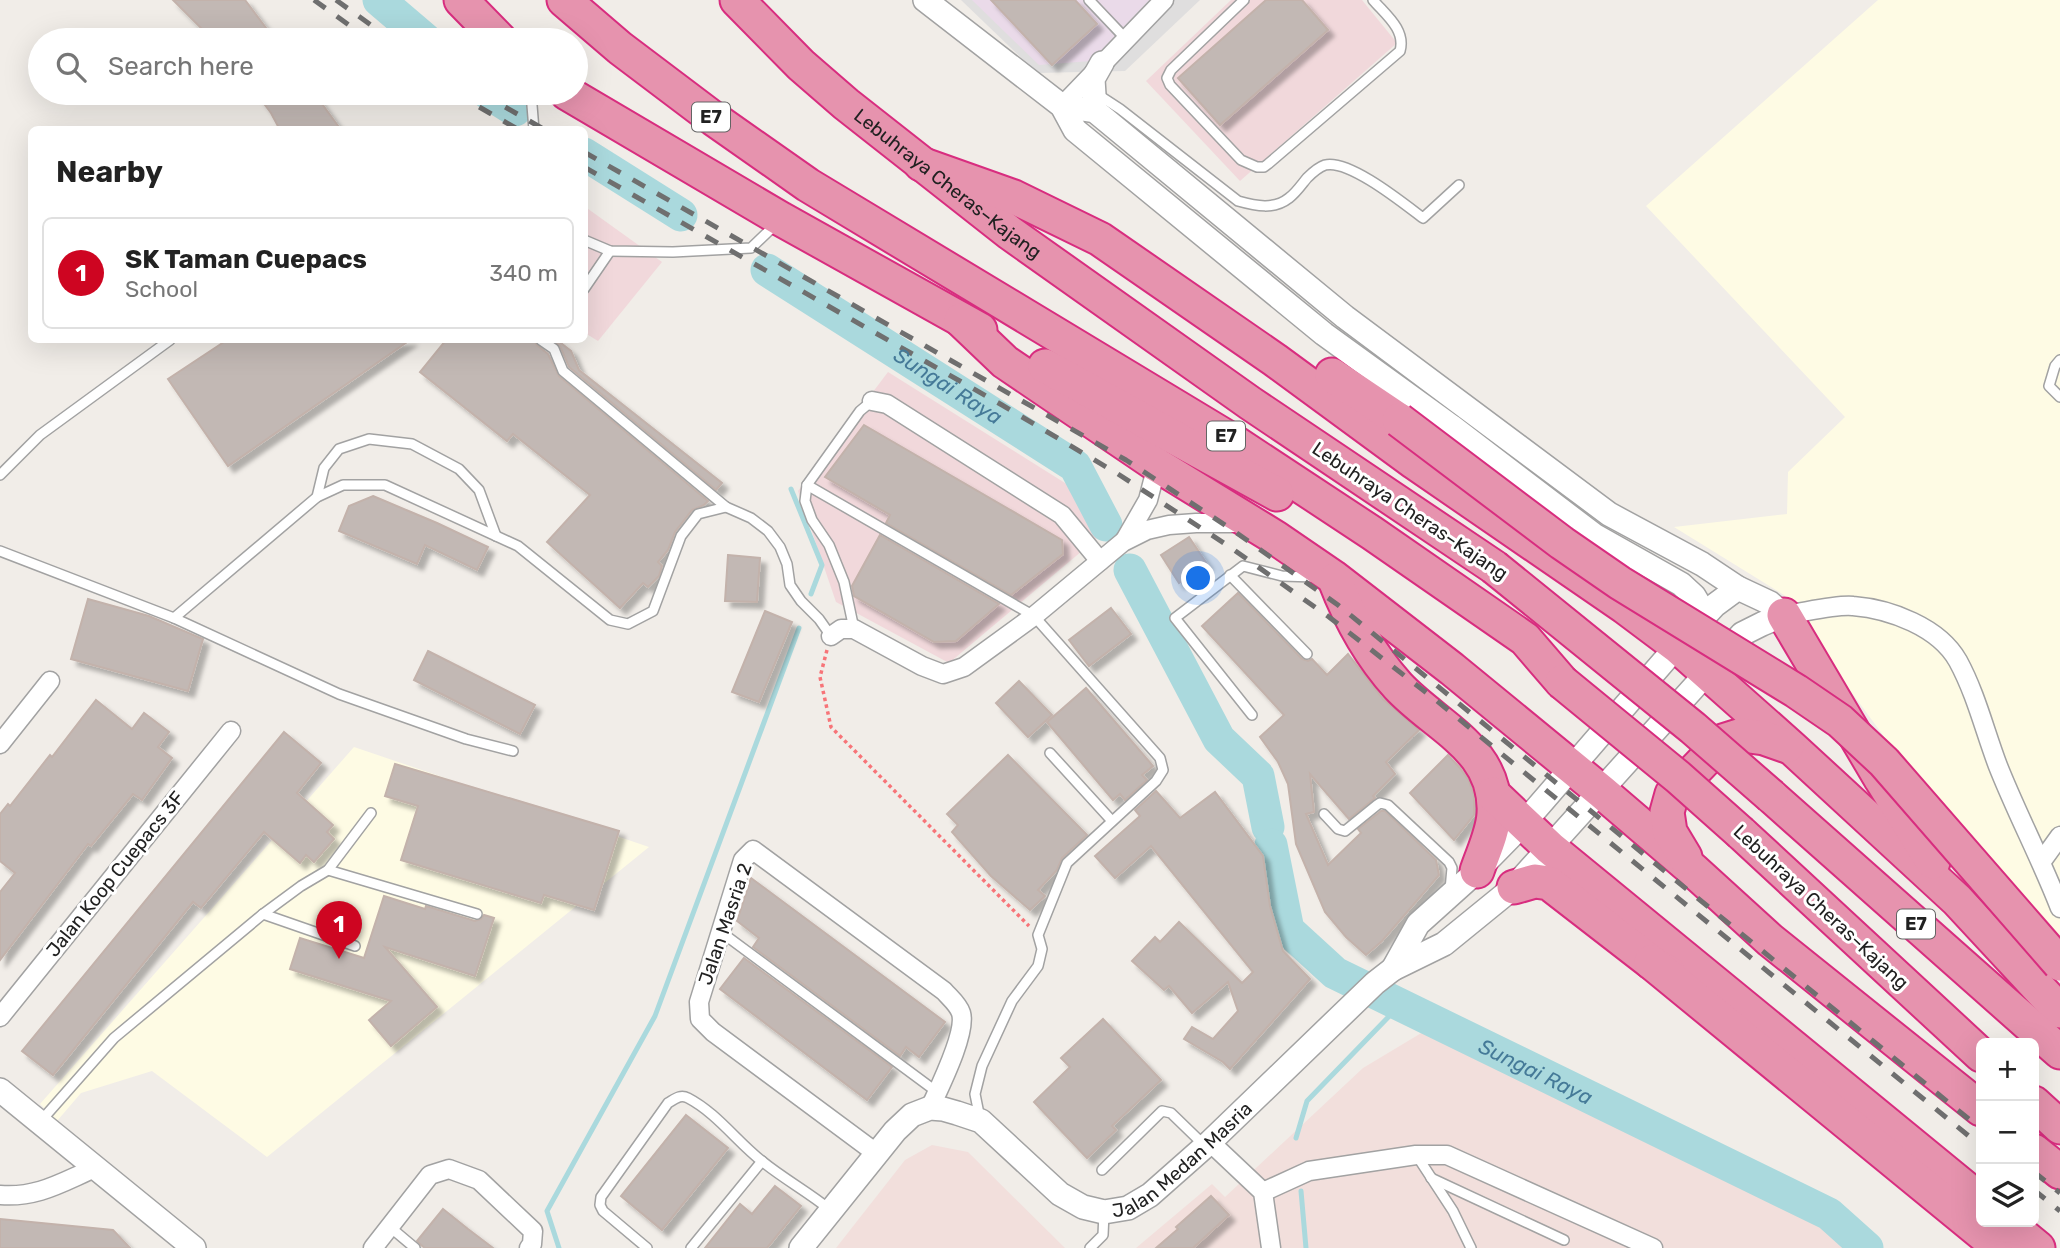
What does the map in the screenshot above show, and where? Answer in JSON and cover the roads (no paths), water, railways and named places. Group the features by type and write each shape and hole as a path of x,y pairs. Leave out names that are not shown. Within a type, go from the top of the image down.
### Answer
{"highway":[{"path":"461,0 488,28"},
{"name":"E7","path":"564,0 620,48 713,119 808,185 1274,468 1525,639 1562,682"},
{"name":"Lebuhraya Cheras–Kajang","path":"737,0 801,65 1010,233 1250,402 1494,567 1693,728 2060,1052"},
{"name":"E7","path":"587,105 781,219 1300,507 1514,656 1562,682"},
{"path":"921,164 1014,197 1100,239 1225,325 1414,462 1625,607 1677,646 1957,900 2060,1011"},
{"path":"961,320 1005,362 1157,465 1253,523 1333,577 1452,669 1602,792 1770,940 1976,1105"},
{"path":"1225,325 1324,370 1399,420 1562,543 1620,583 1840,721 1884,762 2060,964"},
{"path":"1333,577 1349,614 1369,649 1398,686 1471,749 1486,769 1493,794 1494,816 1477,871"},
{"path":"1784,615 1881,779 1957,900"},
{"name":"Lebuhraya Cheras–Kajang","path":"1562,682 1678,777 1741,833 1976,1050"},
{"path":"1692,869 1670,832 1667,812 1672,794 1723,741 1742,735 1764,738 1792,748"},
{"path":"1493,794 1550,848 1976,1198"},
{"path":"1514,887 1535,881 1549,883 1651,962 2000,1248"},
{"path":"1651,962 1776,1035"},
{"path":"2039,1108 2060,1127"},
{"path":"2039,1155 2060,1172"},
{"path":"2012,1227 2038,1248"}],"street":[{"path":"925,0 1062,106 1075,130 1324,334 1594,535 1681,584 1694,596 1700,606 1702,618"},
{"path":"1062,106 1164,0"},
{"path":"1102,63 1093,79 1094,101 1345,317 1609,514 1702,564 1738,588 1770,603 1784,615 1851,606 1881,611 1911,621 1938,638 1957,658 1963,671 2014,806 2042,861 2060,908"},
{"path":"1062,106 1094,101"},
{"path":"872,401 887,404 1062,515 1100,561"},
{"path":"1123,542 1139,520 1148,500 1157,465"},
{"path":"831,636 841,629 854,629 922,666 943,674 964,667 1034,616 1123,542 1147,530 1196,523 1253,523"},
{"name":"Jalan Medan Masria","path":"1384,976 1418,924 1477,871 1523,824 1702,618 1738,588"},
{"name":"Jalan Medan Masria","path":"933,1100 943,1109 981,1121 1060,1194 1083,1207 1104,1212 1128,1208 1150,1195 1208,1144 1384,976 1444,944 1514,887 1742,634 1784,615"},
{"path":"0,744 50,681"},
{"name":"Jalan Koop Cuepacs 3F","path":"0,1017 231,731"},
{"path":"2042,861 2060,836"},
{"name":"Jalan Masria 2","path":"876,1153 699,1019 699,1002 743,860 753,850 944,991 958,1006 962,1017 962,1032 933,1100"},
{"path":"0,1090 194,1248"},
{"path":"801,1248 876,1153 912,1115 933,1100"},
{"path":"1208,1144 1263,1192 1270,1248"},
{"path":"1263,1192 1310,1171 1416,1155 1447,1155 1653,1248"},
{"path":"0,1195 35,1194 95,1168"},
{"path":"373,1248 430,1175 449,1169 479,1180 533,1231 532,1244 528,1248"}],"lane":[{"path":"1089,0 1126,39"},
{"path":"1244,0 1171,70 1167,78 1170,86 1241,160 1264,167 1400,51 1403,41 1401,33 1373,0"},
{"path":"1094,101 1120,109 1238,201 1255,206 1273,206 1290,198 1310,175 1325,165 1344,167 1369,180 1423,218 1459,185"},
{"path":"532,105 534,126"},
{"path":"588,242 610,251 673,252 751,248 781,219"},
{"path":"588,283 610,251"},
{"path":"0,475 40,435 166,343"},
{"path":"545,343 554,349 563,371 726,507 751,518 768,531 780,547 787,564 790,585 831,636"},
{"path":"2060,360 2055,366 2049,386 2060,397"},
{"path":"854,629 844,582 829,545 812,520 805,500 807,485 860,411 872,401"},
{"path":"317,497 324,468 339,449 369,439 412,444 459,469 479,490 496,536"},
{"path":"174,618 317,497 343,485 385,485 518,546 610,620 628,624 653,611 681,536 698,514 726,507"},
{"path":"807,485 1034,616 1160,758 1163,770 1156,781 1067,863 1038,935 1042,949 1038,966 1012,1001 982,1066 975,1094 981,1121"},
{"path":"0,551 174,618 339,694 466,739 513,751"},
{"path":"1252,715 1175,618 1243,566 1282,576 1333,577"},
{"path":"1230,575 1307,654"},
{"path":"1050,753 1112,821"},
{"path":"1324,814 1338,829 1345,831 1377,805 1388,805 1449,862 1450,896"},
{"path":"40,1122 114,1038 263,914 328,870 370,813"},
{"path":"328,870 477,914"},
{"path":"263,914 355,946"},
{"path":"721,932 933,1100"},
{"path":"647,1248 603,1211 600,1205 601,1197 668,1103 677,1097 686,1097 725,1126 762,1161 831,1211"},
{"path":"1102,1171 1162,1111 1171,1113 1208,1144"},
{"path":"1416,1155 1453,1211 1471,1248"},
{"path":"691,1248 762,1161"},
{"path":"1431,1178 1564,1240"},
{"path":"1090,1248 1102,1235 1104,1212"},
{"path":"390,1227 415,1248"}],"waterway":[{"name":"Sungai Raya","path":"379,0 412,28"},
{"name":"Sungai Raya","path":"507,105 515,110"},
{"name":"Sungai Raya","path":"588,157 681,215"},
{"name":"Sungai Raya","path":"767,270 1075,466 1106,525"},
{"path":"791,489 822,565 811,594"},
{"name":"Sungai Raya","path":"1130,570 1219,739 1258,776 1268,827"},
{"path":"559,1248 547,1211 655,1016 799,628"},
{"name":"Sungai Raya","path":"1271,845 1288,930 1335,973 1829,1214 1867,1248"},
{"path":"1296,1138 1307,1101 1400,1005"},
{"path":"1301,1191 1306,1248"}],"railway":[{"path":"314,0 353,28"},
{"path":"336,0 375,28"},
{"path":"476,105 512,126"},
{"path":"502,105 538,126"},
{"path":"588,154 1126,460 1234,531 1338,605 1976,1125"},
{"path":"588,169 1002,405 1118,474 1227,545 1329,617 1437,701 1976,1142"},
{"path":"2039,1176 2060,1193"},
{"path":"2039,1194 2060,1211"}],"place":[{"name":"SK Taman Cuepacs","path":"339,959"}]}
